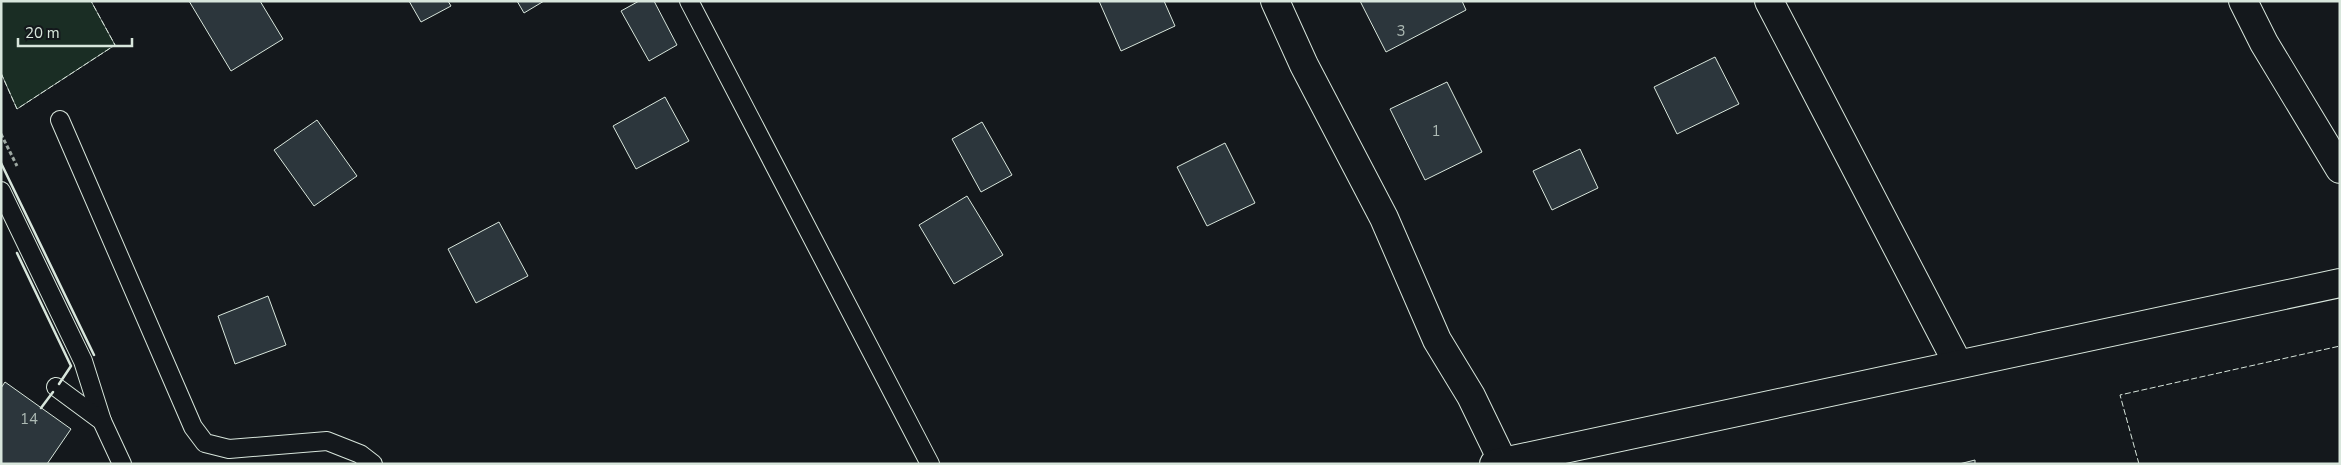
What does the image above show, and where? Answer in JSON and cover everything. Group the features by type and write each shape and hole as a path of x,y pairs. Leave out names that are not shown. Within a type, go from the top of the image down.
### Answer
{"street":[{"path":"1275,1 1304,64 1384,218 1438,340 1471,396 1499,463 2340,283"},
{"path":"1769,1 1958,364"},
{"path":"2243,1 2264,43 2340,169"}],"lane":[{"path":"689,1 930,464"},
{"path":"60,120 193,426 205,443 229,449 327,441 360,454 373,464"},
{"path":"1,191 83,361 102,421 122,464"},
{"path":"56,387 102,421"}],"green space":[{"path":"1,1 91,1 115,45 17,109 1,73"}],"building":[{"path":"189,1 260,1 283,39 231,71"},
{"path":"409,1 448,1 451,6 421,22"},
{"path":"517,1 544,1 524,13"},
{"path":"639,1 654,1 677,45 649,61 621,11"},
{"path":"1099,1 1164,1 1175,26 1121,51"},
{"path":"1360,1 1462,1 1466,10 1386,52"},
{"path":"1715,57 1739,104 1677,134 1654,87"},
{"path":"1447,82 1482,152 1425,180 1390,109"},
{"path":"665,97 689,141 636,169 613,126"},
{"path":"317,120 357,176 314,206 274,150"},
{"path":"982,122 1012,175 981,192 952,139"},
{"path":"1225,143 1255,203 1207,226 1177,167"},
{"path":"1580,149 1598,188 1552,210 1533,171"},
{"path":"967,196 1003,255 954,284 919,225"},
{"path":"499,222 528,276 476,303 448,249"},
{"path":"268,296 286,345 235,364 218,316"},
{"path":"5,382 71,429 47,464 1,464 1,388"},
{"path":"1975,460 1975,464 1959,464"}],"fence":[{"path":"1,73 17,109 115,45 91,1"},
{"path":"2139,464 2120,395 2340,346"}],"wall":[{"path":"1,163 94,355"},
{"path":"17,253 71,366 59,384"},
{"path":"41,408 53,392"}]}
